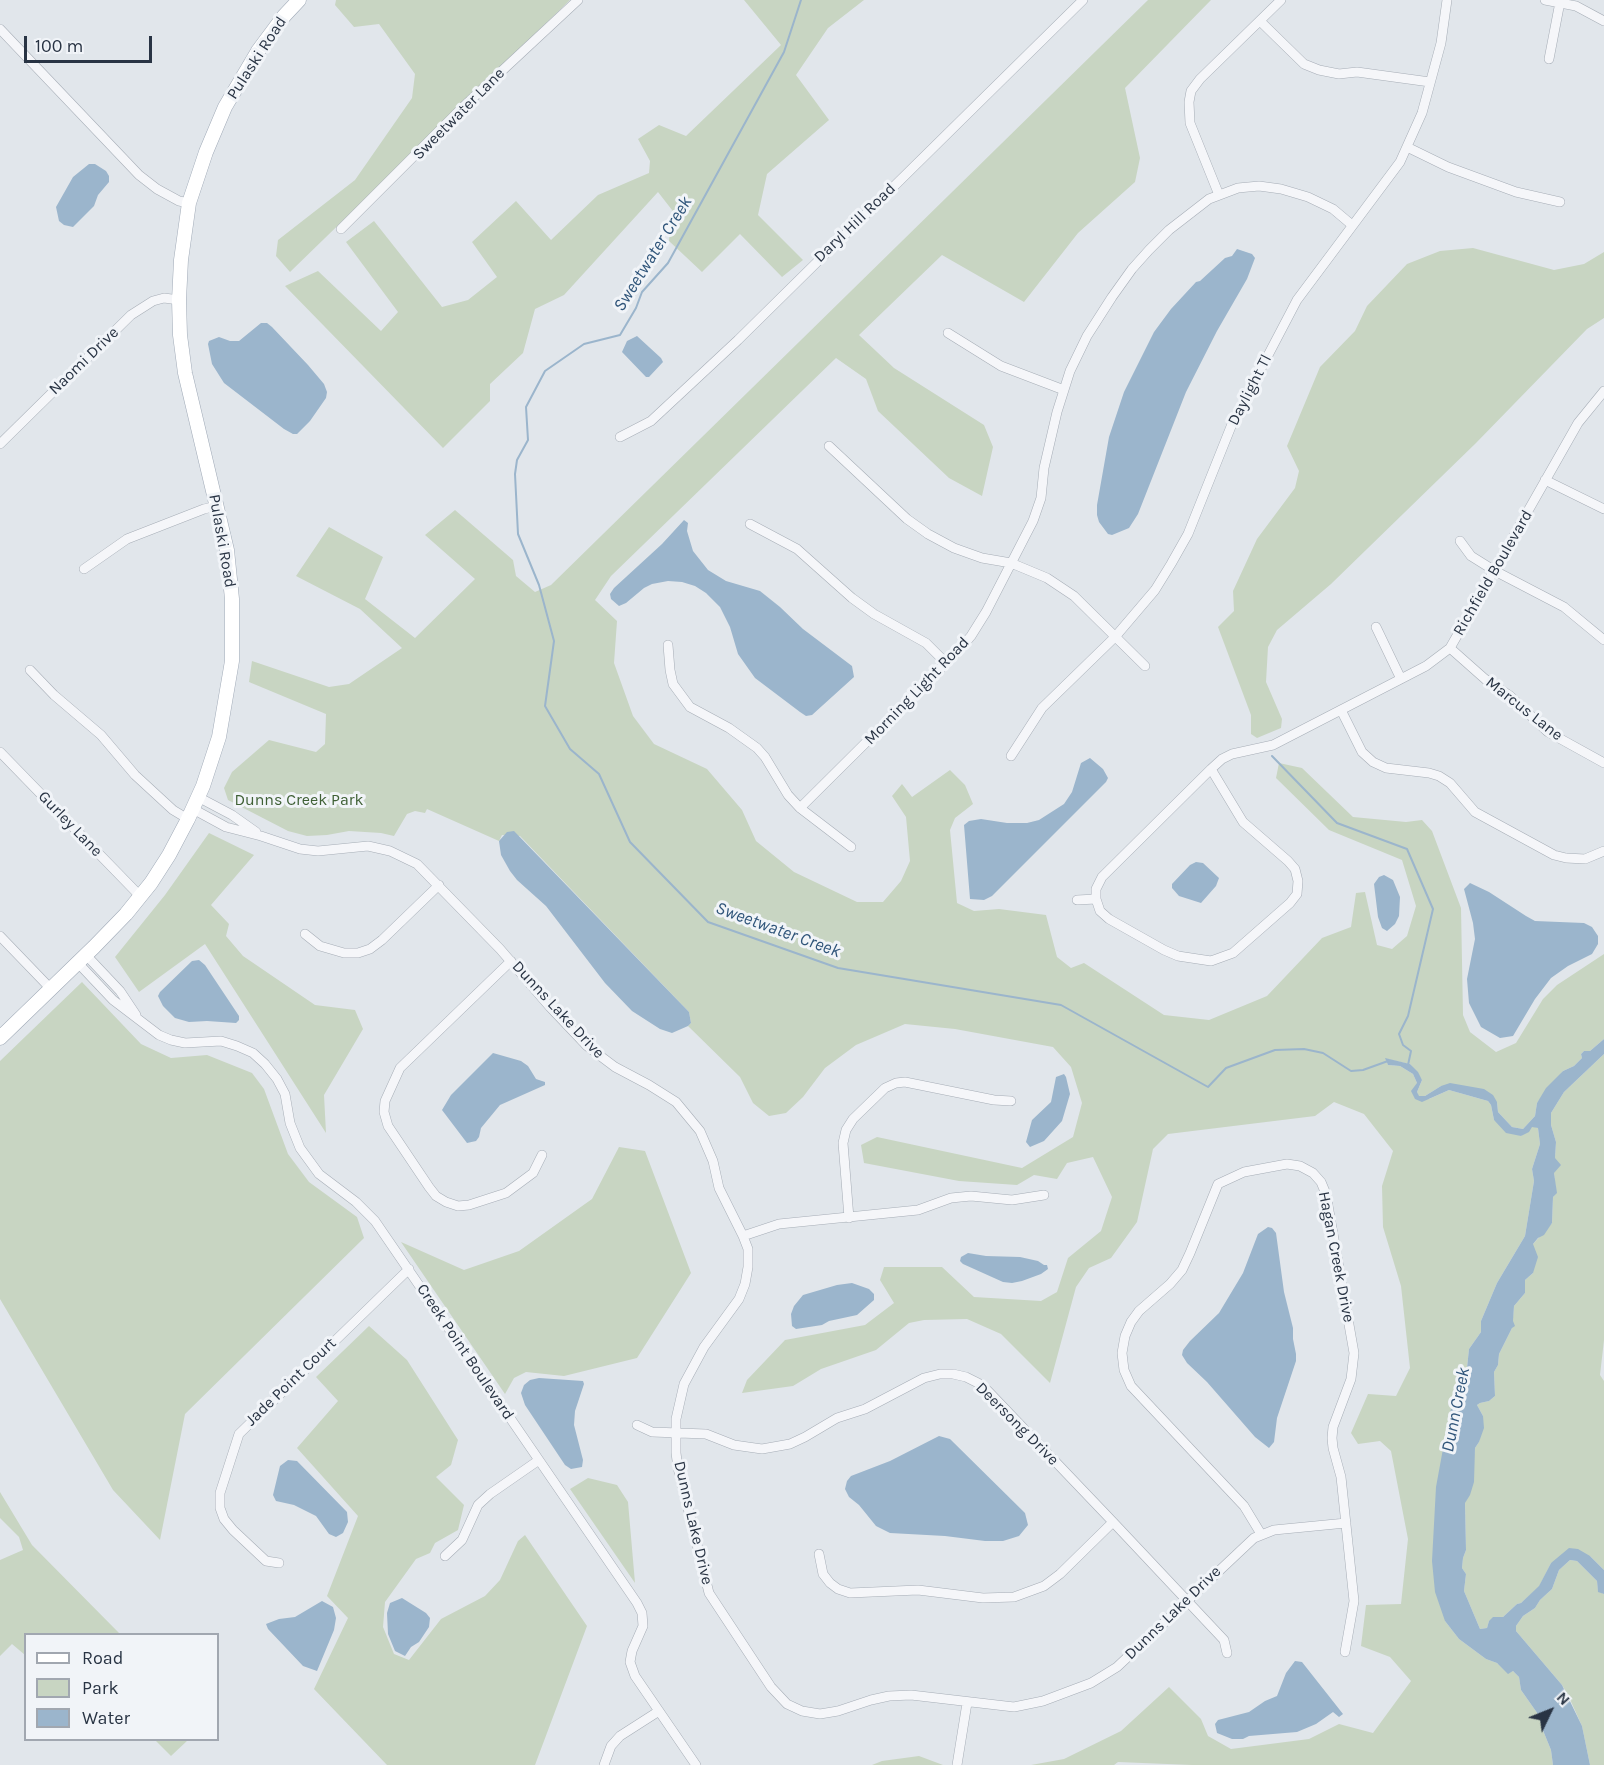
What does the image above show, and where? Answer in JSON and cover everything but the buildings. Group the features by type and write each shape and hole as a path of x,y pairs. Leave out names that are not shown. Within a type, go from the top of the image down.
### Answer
{"main road":[{"name":"Pulaski Road","path":"0,1038 82,959 126,914 140,896 169,855 193,808 219,738 232,661 233,613 230,572 217,506 185,373 180,335 181,260 189,203 206,152 225,107 258,51 299,0"}],"street":[{"name":"Sweetwater Lane","path":"341,229 462,108 578,0"},
{"name":"Daryl Hill Road","path":"620,437 651,421 738,340 1083,0"},
{"path":"1219,195 1190,123 1191,91 1200,79 1281,0"},
{"name":"Daylight Tl","path":"1011,756 1042,708 1115,637 1155,590 1183,544 1232,424 1297,300 1400,162 1422,113 1441,43 1447,0"},
{"path":"1545,0 1576,6 1604,21"},
{"path":"1550,59 1560,2"},
{"path":"1260,21 1304,64 1319,70 1339,74 1357,72 1430,82"},
{"path":"0,29 139,175 156,189 179,201 189,203"},
{"path":"1407,147 1448,167 1516,192 1560,202"},
{"name":"Morning Light Road","path":"800,808 946,663 971,636 986,612 1033,521 1041,498 1044,468 1057,412 1070,371 1087,336 1132,269 1169,230 1209,199 1239,189 1259,186 1281,189 1308,197 1333,209 1352,225"},
{"name":"Naomi Drive","path":"0,444 131,315 153,301 164,298 179,300"},
{"path":"948,333 1001,366 1065,390"},
{"name":"Richfield Boulevard","path":"1096,899 1096,889 1102,877 1210,769 1232,754 1273,745 1426,666 1450,648 1578,423 1604,391"},
{"path":"829,446 907,519 928,534 954,548 982,558 1011,562 1047,578 1074,596 1145,666"},
{"path":"1545,480 1604,509"},
{"path":"84,569 127,538 217,506"},
{"path":"750,524 797,549 852,598 874,614 926,643 946,663"},
{"path":"1460,541 1471,556 1564,607 1604,640"},
{"path":"1376,627 1401,679"},
{"path":"668,645 673,684 690,707 757,748 788,795 800,808 851,847"},
{"name":"Marcus Lane","path":"1450,648 1485,680 1510,696 1548,732 1604,763"},
{"path":"30,670 54,695 101,735 135,775 173,810 193,808 232,814 261,836"},
{"path":"1341,710 1362,752 1373,762 1386,768 1429,772 1439,776 1450,783 1475,812 1554,855 1585,859 1604,851"},
{"name":"Gurley Lane","path":"0,752 140,896"},
{"path":"1077,900 1096,899 1100,911 1109,919 1164,950 1178,956 1211,961 1233,953 1290,903 1297,894 1298,880 1294,869 1288,861 1243,822 1210,769"},
{"path":"193,808 226,827 261,836"},
{"name":"Dunns Lake Drive","path":"261,836 300,849 318,851 368,846 390,851 417,864 511,961 550,1007 601,1058 628,1076 660,1091 690,1116 708,1147 719,1188 743,1236 748,1267 745,1284 733,1308 695,1361 684,1384 679,1403 676,1434 678,1468 709,1593 778,1697 787,1704 802,1711 820,1714 872,1700 910,1695 967,1703 1027,1706 1091,1683 1117,1667 1245,1545 1261,1534 1274,1530 1346,1523"},
{"path":"305,934 320,946 344,953 358,954 382,940 439,885"},
{"path":"0,936 51,989"},
{"name":"Creek Point Boulevard","path":"82,959 113,1000 143,1025 171,1040 185,1043 221,1041 237,1046 253,1053 277,1079 285,1094 290,1123 300,1148 319,1174 356,1202 375,1221 637,1603 642,1613 643,1626 632,1651 630,1662 635,1676 696,1765"},
{"path":"511,961 400,1068 385,1101 384,1112 388,1126 436,1196 458,1206 469,1205 506,1193 533,1173 542,1155"},
{"path":"849,1218 843,1143 846,1130 853,1119 885,1088 905,1082 994,1101 1011,1101"},
{"name":"Hagan Creek Drive","path":"1261,1534 1244,1506 1131,1386 1124,1370 1122,1353 1125,1336 1131,1322 1139,1311 1170,1284 1182,1270 1218,1184 1244,1172 1287,1164 1300,1166 1313,1173 1321,1182 1326,1194 1354,1353 1351,1379 1332,1438 1341,1477 1354,1601 1345,1652"},
{"path":"1313,1173 1319,1164"},
{"path":"743,1236 779,1224 918,1210 951,1198 971,1196 1012,1200 1044,1195"},
{"name":"Jade Point Court","path":"279,1563 266,1561 233,1530 224,1519 220,1508 220,1493 239,1434 409,1269"},
{"name":"Deersong Drive","path":"637,1425 652,1432 706,1434 747,1448 762,1449 790,1444 837,1418 865,1409 924,1378 953,1374 978,1383 1224,1640 1227,1653"},
{"path":"445,1556 462,1540 478,1505 539,1460"},
{"path":"819,1554 823,1574 830,1583 850,1593 918,1590 982,1598 1014,1597 1037,1589 1052,1580 1113,1522"},
{"path":"957,1765 967,1703"},
{"path":"603,1765 611,1746 620,1736 659,1711"},
{"path":"798,1722 802,1711"}],"green space":[{"path":"336,0 570,0 290,272 276,256 278,240 355,180 412,98 415,74 379,24 354,27 335,5"},
{"path":"744,0 864,0 828,28 796,75 829,120 767,174 758,215 803,260 782,277 740,234 702,272 669,241 672,210 658,192 564,295 535,309 523,353 490,384 490,401 443,448 285,286 318,271 381,331 398,312 346,242 374,221 442,307 468,300 497,277 472,242 516,201 551,240 598,195 649,173 650,161 638,139 659,125 686,136 781,45"},
{"name":"Dunns Creek Park","path":"1148,0 1211,0 1125,88 1140,158 1135,182 1078,233 1024,302 942,255 859,335 894,368 984,425 993,447 982,496 949,478 878,411 866,379 836,358 611,576 595,600 617,621 614,663 633,716 654,744 707,769 742,810 756,841 794,872 857,902 883,902 901,881 910,861 906,817 892,796 902,784 912,797 950,770 965,785 973,804 955,818 950,830 957,903 974,911 999,909 1046,915 1057,957 1071,968 1084,963 1164,1015 1209,1020 1267,996 1322,938 1351,927 1356,893 1365,892 1377,945 1392,949 1407,936 1416,906 1402,860 1329,830 1276,778 1279,763 1302,768 1353,817 1406,822 1422,820 1432,831 1461,908 1463,1015 1470,1032 1496,1052 1516,1043 1543,999 1557,985 1604,954 1604,1039 1590,1051 1584,1051 1581,1054 1582,1058 1574,1066 1563,1071 1537,1103 1535,1116 1523,1129 1512,1127 1498,1112 1497,1102 1441,1086 1425,1096 1418,1096 1417,1092 1422,1080 1410,1064 1386,1059 1388,1065 1400,1066 1413,1074 1417,1083 1415,1099 1429,1099 1449,1090 1488,1101 1494,1120 1521,1136 1532,1126 1538,1128 1540,1144 1532,1169 1534,1181 1525,1236 1497,1283 1481,1321 1481,1332 1469,1349 1467,1368 1461,1374 1445,1621 1459,1639 1486,1659 1497,1663 1508,1673 1513,1671 1519,1677 1521,1690 1540,1717 1551,1750 1553,1765 1192,1765 1118,1762 1114,1765 1031,1765 1064,1759 1121,1731 1169,1687 1201,1719 1208,1736 1231,1749 1309,1739 1339,1724 1373,1733 1411,1681 1390,1657 1361,1646 1366,1605 1401,1604 1408,1539 1391,1451 1380,1441 1358,1444 1351,1433 1368,1394 1396,1396 1410,1368 1401,1286 1383,1227 1382,1186 1393,1151 1364,1114 1334,1102 1315,1116 1168,1134 1153,1149 1137,1222 1111,1258 1089,1268 1076,1287 1050,1383 1001,1334 967,1319 924,1320 909,1323 876,1350 821,1369 793,1386 742,1393 747,1380 785,1340 865,1325 894,1303 880,1280 884,1267 942,1267 974,1297 1041,1301 1057,1292 1068,1258 1101,1231 1112,1197 1093,1157 1067,1163 1057,1179 1034,1175 1017,1185 959,1181 864,1163 861,1145 877,1137 1022,1168 1073,1137 1082,1103 1071,1067 1053,1047 955,1029 905,1024 856,1045 825,1068 803,1097 786,1113 769,1116 753,1103 740,1077 688,1026 691,1023 689,1012 520,836 502,835 499,841 427,809 425,813 415,811 407,814 394,836 349,831 307,836 288,831 228,800 224,788 232,772 269,740 316,752 325,744 326,714 249,682 252,661 329,687 349,684 402,648 360,609 296,576 329,527 383,557 365,599 415,638 475,579 425,535 455,510 513,560 516,576 535,592 551,585"},
{"path":"1473,248 1554,270 1584,264 1604,252 1604,318 1587,329 1476,443 1331,584 1277,630 1268,647 1266,682 1282,719 1281,728 1257,738 1251,734 1251,715 1218,627 1234,611 1233,591 1257,539 1295,488 1299,471 1287,446 1320,367 1355,331 1367,306 1407,264 1440,251"},
{"path":"209,833 254,855 211,905 229,924 226,936 243,956 315,1005 355,1010 363,1029 324,1095 326,1133 205,944 139,992 115,957 165,895"},
{"path":"82,982 141,1044 171,1058 207,1055 252,1073 264,1089 288,1154 309,1182 357,1217 364,1238 185,1414 160,1540 113,1490 0,1299 0,1061"},
{"path":"1604,1054 1604,1340 1600,1375 1604,1381 1604,1570 1590,1556 1551,1563 1539,1587 1503,1617 1489,1621 1487,1628 1480,1629 1464,1591 1466,1574 1462,1568 1466,1550 1465,1502 1473,1482 1475,1448 1479,1442 1483,1416 1477,1405 1495,1396 1494,1372 1498,1365 1499,1354 1512,1328 1514,1306 1525,1293 1525,1280 1533,1273 1533,1244 1552,1223 1553,1197 1556,1193 1554,1173 1556,1142 1551,1125 1551,1113 1564,1092"},
{"path":"619,1147 645,1151 691,1273 637,1358 564,1376 526,1372 514,1378 505,1394 401,1242 464,1270 519,1251 592,1199"},
{"path":"369,1326 407,1360 458,1440 451,1465 436,1477 464,1505 458,1530 435,1543 430,1553 416,1559 385,1602 383,1627 394,1654 409,1660 441,1619 485,1596 500,1580 518,1541 525,1535 587,1626 535,1765 387,1765 314,1689 348,1618 327,1596 358,1516 297,1448 338,1401 316,1377"},
{"path":"588,1478 617,1485 628,1502 635,1583 570,1489"},
{"path":"0,1492 32,1545 119,1633 24,1633 24,1654 12,1644 0,1656 0,1560 23,1550 19,1537 0,1518"},
{"path":"1570,1560 1577,1561 1597,1581 1598,1591 1604,1594 1604,1765 1590,1765 1582,1726 1568,1695 1516,1631 1516,1626 1523,1616 1535,1608 1552,1589 1559,1570"},
{"path":"156,1741 187,1741 171,1756"},
{"path":"919,1756 943,1765 872,1765 882,1761"}],"water":[{"path":"89,164 95,164 106,171 109,182 98,195 94,206 73,227 64,225 59,221 56,207 73,177"},
{"path":"1237,249 1252,254 1255,258 1247,279 1186,392 1138,514 1129,528 1112,535 1108,534 1099,522 1097,505 1109,437 1124,392 1154,332 1171,309 1196,282 1225,258 1232,256"},
{"path":"261,323 267,323 272,327 308,365 324,384 327,392 326,398 310,421 297,434 284,429 224,383 212,364 209,341 219,337 239,341"},
{"path":"637,336 663,362 649,377 646,377 622,352 627,341"},
{"path":"684,520 688,523 687,531 693,551 708,570 726,581 760,591 803,629 852,666 854,677 812,715 806,716 755,678 738,654 730,627 720,607 695,586 668,581 644,588 619,606 611,599 610,594 614,588 662,544"},
{"path":"1090,758 1103,769 1108,778 1106,782 992,896 984,900 970,899 964,825 969,821 981,819 1007,823 1027,823 1039,820 1064,804 1072,792 1081,763"},
{"path":"514,831 689,1012 691,1023 688,1026 672,1033 660,1029 632,1011 605,983 546,906 510,871 501,855 499,841 507,832"},
{"path":"1196,862 1203,863 1219,878 1216,886 1201,903 1179,896 1172,888 1172,884 1190,865"},
{"path":"1384,875 1393,880 1400,897 1399,916 1395,924 1387,931 1382,928 1378,917 1374,884 1379,877"},
{"path":"1470,883 1489,892 1535,921 1584,923 1592,927 1598,936 1598,944 1592,954 1551,978 1535,999 1513,1036 1500,1038 1481,1027 1469,1003 1467,979 1475,939 1464,889"},
{"path":"199,960 205,965 239,1016 236,1023 189,1022 175,1018 163,1006 158,996 160,992 192,961"},
{"name":"Dunn Creek","path":"1604,1039 1604,1054 1564,1092 1551,1113 1551,1125 1556,1142 1555,1158 1561,1165 1554,1173 1557,1193 1553,1197 1552,1223 1544,1235 1533,1244 1538,1257 1533,1273 1525,1280 1525,1293 1514,1306 1515,1326 1499,1354 1498,1365 1494,1372 1495,1396 1477,1405 1483,1416 1484,1428 1475,1448 1474,1482 1465,1503 1466,1550 1462,1568 1466,1574 1464,1591 1480,1629 1487,1628 1493,1617 1503,1617 1521,1603 1539,1586 1551,1563 1569,1548 1578,1549 1590,1556 1604,1570 1604,1594 1598,1592 1597,1581 1577,1561 1570,1560 1559,1570 1552,1589 1535,1608 1523,1616 1516,1626 1516,1631 1562,1685 1582,1726 1590,1765 1553,1765 1551,1750 1540,1717 1521,1690 1519,1677 1513,1671 1508,1674 1497,1663 1486,1659 1459,1639 1445,1621 1435,1592 1432,1561 1436,1487 1449,1416 1461,1374 1467,1368 1469,1349 1481,1332 1481,1321 1497,1283 1525,1236 1534,1181 1532,1169 1540,1144 1538,1128 1532,1127 1529,1132 1521,1136 1506,1133 1494,1120 1488,1101 1449,1090 1422,1102 1415,1099 1411,1091 1417,1083 1413,1074 1400,1066 1388,1065 1385,1058 1410,1064 1418,1072 1422,1080 1417,1092 1419,1096 1425,1096 1450,1083 1484,1089 1493,1095 1497,1102 1498,1112 1512,1127 1523,1129 1535,1116 1537,1103 1546,1088 1563,1071 1574,1066 1582,1058 1581,1054 1584,1051 1590,1051"},
{"path":"493,1053 521,1061 528,1066 536,1079 545,1082 545,1085 500,1105 481,1128 476,1141 467,1143 442,1110 451,1095"},
{"path":"1064,1074 1070,1094 1062,1121 1044,1141 1030,1147 1026,1142 1032,1120 1051,1102 1056,1077"},
{"path":"1268,1227 1276,1233 1296,1354 1296,1361 1277,1418 1274,1442 1269,1448 1255,1437 1182,1355 1190,1341 1219,1313 1243,1273 1258,1234"},
{"path":"968,1253 1020,1257 1038,1261 1047,1265 1048,1269 1022,1281 1003,1282 963,1264 960,1261 961,1257"},
{"path":"852,1283 869,1289 874,1294 874,1300 857,1315 829,1321 822,1325 796,1329 792,1326 791,1314 803,1295"},
{"path":"539,1378 583,1381 575,1411 574,1425 583,1460 582,1467 571,1469 565,1465 525,1405 521,1393 524,1385 530,1380"},
{"path":"939,1436 950,1439 1025,1513 1028,1525 1019,1536 1003,1541 985,1541 890,1533 876,1526 859,1505 849,1497 845,1489 851,1476 890,1461"},
{"path":"288,1460 297,1461 347,1512 348,1522 343,1533 336,1537 329,1534 316,1516 294,1505 276,1501 273,1495 280,1466"},
{"path":"402,1598 430,1618 429,1627 419,1642 411,1647 405,1656 395,1651 388,1634 387,1613 390,1603"},
{"path":"322,1601 333,1607 336,1618 334,1630 317,1671 303,1666 268,1629 266,1624 279,1619 295,1617"},
{"path":"1295,1661 1302,1662 1343,1714 1339,1717 1333,1712 1316,1724 1297,1732 1249,1736 1243,1739 1232,1739 1217,1733 1215,1724 1218,1720 1249,1712 1277,1696 1286,1673"}],"waterway":[{"name":"Sweetwater Creek","path":"801,0 784,52 668,263 642,292 636,308 620,335 584,344 545,371 526,407 528,440 517,460 515,474 518,534 539,585 554,641 545,706 570,749 599,774 630,842 708,922 838,968 1061,1005 1208,1087 1226,1068 1275,1050 1304,1049 1323,1053 1351,1071 1363,1070 1388,1061"},
{"path":"1272,756 1337,823 1407,849 1433,909 1408,1016 1399,1034 1403,1045 1411,1051 1408,1065"}]}
